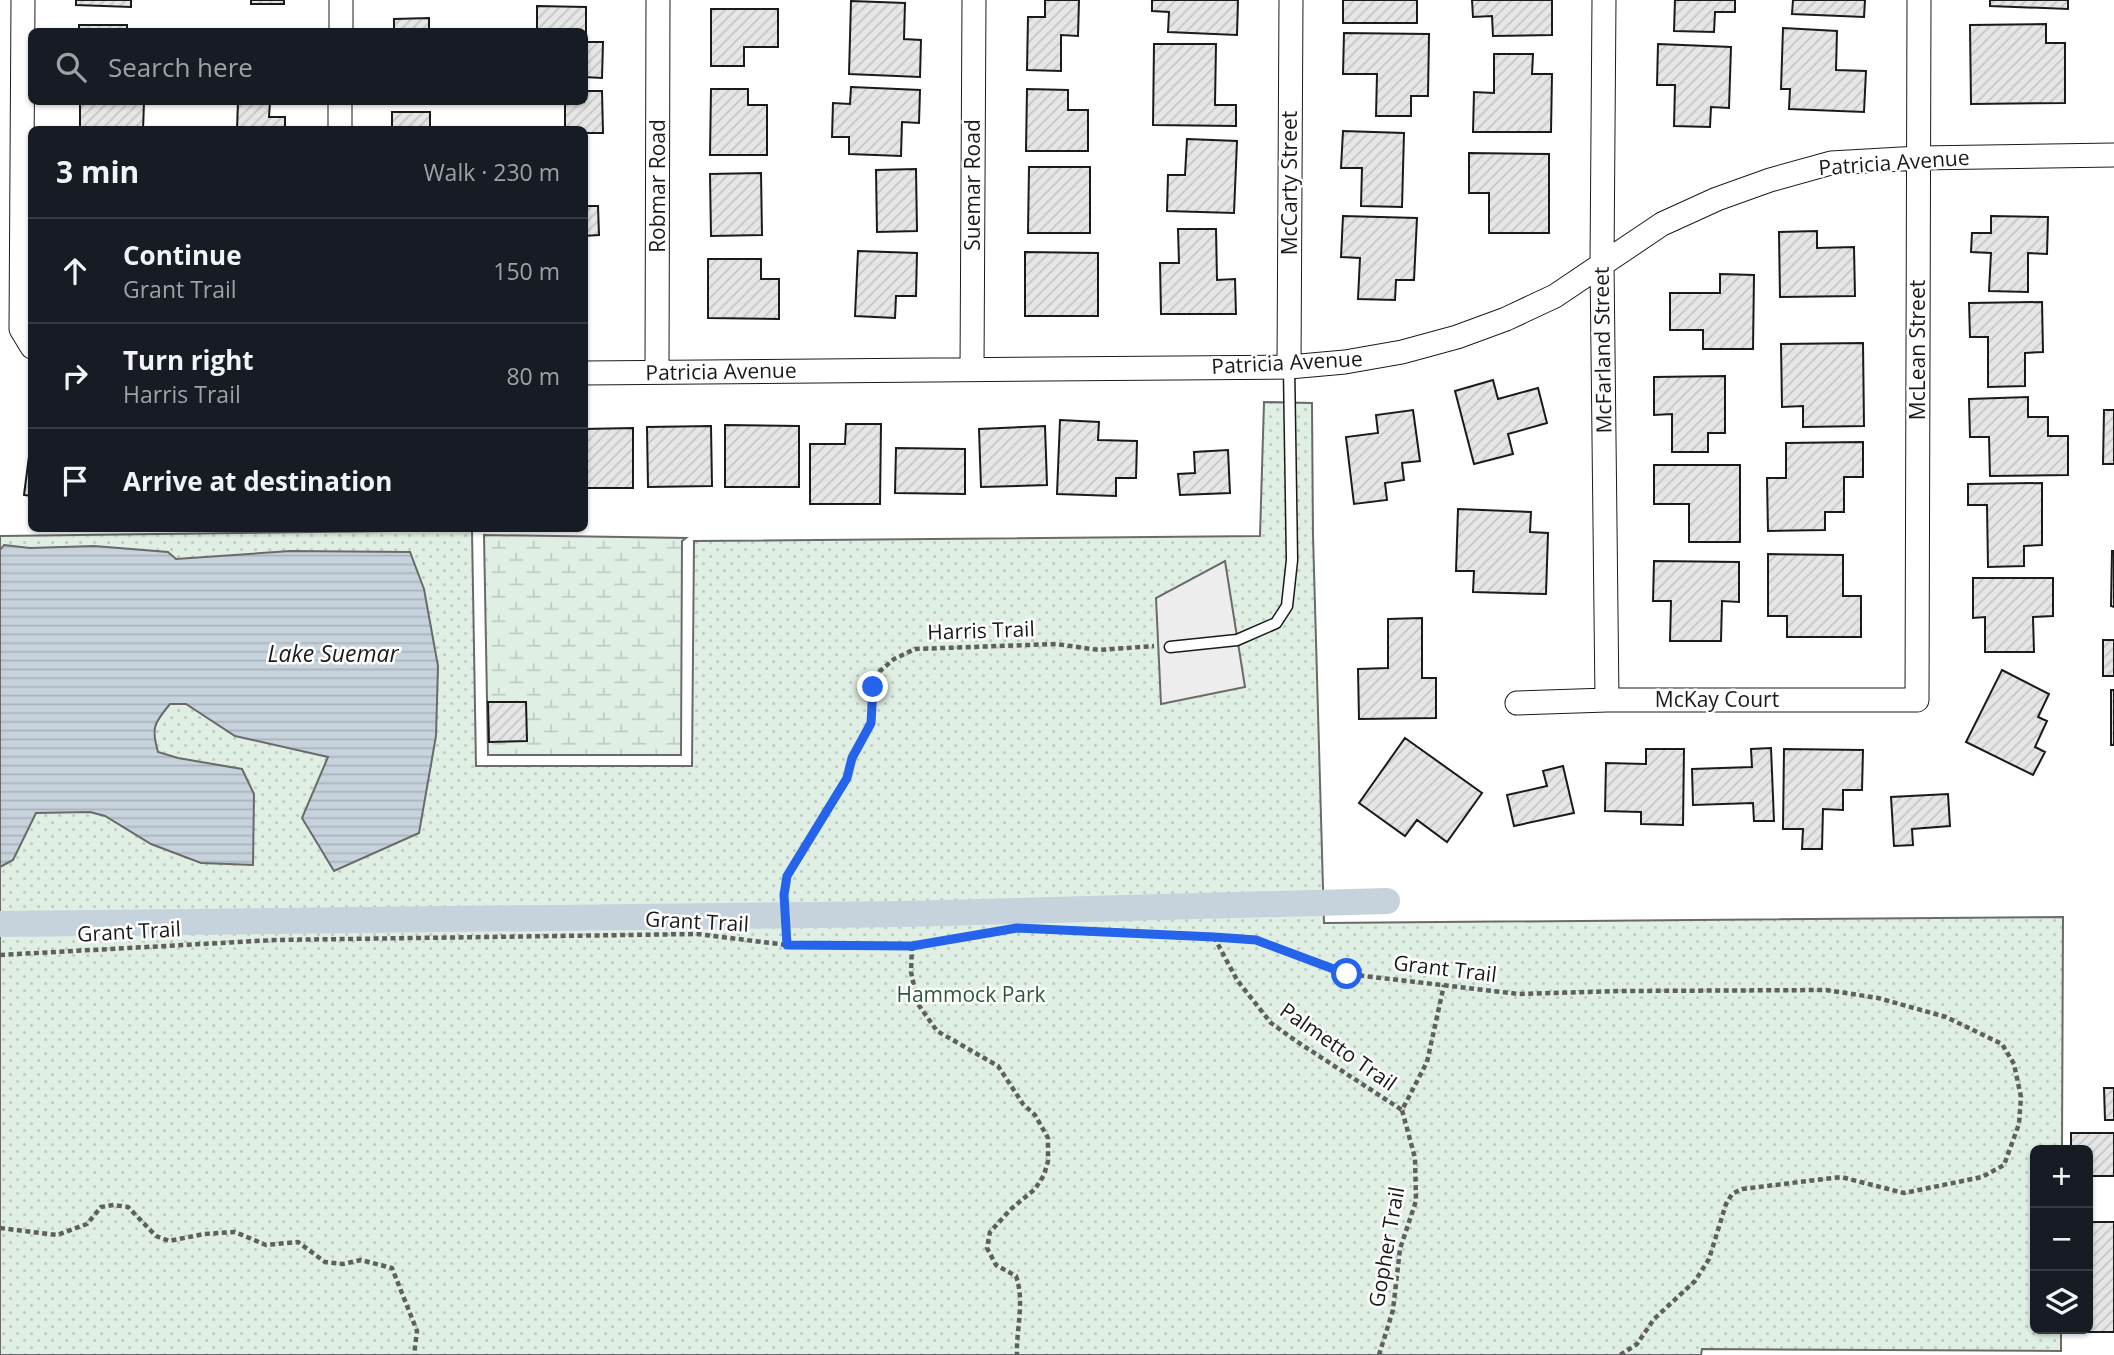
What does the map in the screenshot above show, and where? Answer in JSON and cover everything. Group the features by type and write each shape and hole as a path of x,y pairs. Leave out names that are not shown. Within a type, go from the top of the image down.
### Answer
{"street":[{"path":"23,0 26,338"},
{"path":"341,0 341,28"},
{"name":"Robmar Road","path":"657,372 659,0"},
{"name":"Suemar Road","path":"972,369 974,0"},
{"name":"McCarty Street","path":"1289,367 1291,0"},
{"name":"McFarland Street","path":"1604,0 1602,262 1607,700"},
{"name":"McLean Street","path":"1917,700 1919,0"},
{"path":"340,105 340,126"},
{"name":"Patricia Avenue","path":"588,373 1289,367 1357,360 1402,352 1457,337 1506,319 1555,296 1662,224 1717,199 1770,180 1831,163 1919,158 2114,156"},
{"name":"McKay Court","path":"1517,703 1607,700 1917,700"}],"lane":[{"path":"1170,647 1237,640 1276,623 1287,606 1292,560 1289,367"}],"path":[{"name":"Harris Trail","path":"787,945 784,895 787,876 847,778 852,758 871,723 873,687 880,671 894,659 915,649 1056,644 1099,650 1170,647"},
{"name":"Grant Trail","path":"0,955 275,940 696,934 787,945 912,946 1017,928 1256,940 1347,974 1520,994 1826,990 1878,998 1946,1017 2002,1044 2014,1064 2021,1097 2019,1124 2004,1165 1982,1177 1904,1193 1840,1177 1742,1189 1732,1194 1726,1204 1709,1259 1695,1281 1654,1319 1637,1344 1620,1355"},
{"name":"Palmetto Trail","path":"1214,937 1237,980 1271,1023 1402,1110"},
{"path":"912,946 911,972 918,1004 937,1031 998,1066 1023,1104 1035,1115 1048,1138 1048,1161 1044,1175 1035,1189 1011,1209 990,1232 987,1248 996,1265 1016,1276 1019,1285 1017,1355"},
{"path":"1402,1110 1427,1062 1444,985"},
{"name":"Gopher Trail","path":"1379,1355 1393,1310 1400,1249 1416,1201 1415,1158 1402,1110"},
{"path":"0,1228 57,1235 87,1224 101,1207 114,1205 128,1207 156,1236 169,1241 204,1234 235,1232 266,1245 298,1241 325,1262 343,1264 361,1261 392,1268 417,1331 414,1355"}],"green space":[{"name":"Hammock Park","path":"1264,402 1312,403 1324,923 2063,917 2062,1145 2030,1145 2030,1334 2061,1334 2061,1351 1702,1349 1701,1355 0,1355 0,536 472,532 476,766 692,766 694,541 1260,536"},
{"path":"484,535 686,538 682,541 681,755 488,755"}],"shaded area":[{"path":"1225,561 1245,687 1161,704 1156,598"}],"water":[{"name":"Lake Suemar","path":"4,545 30,548 94,546 168,552 176,559 290,551 410,552 424,589 438,666 436,736 419,833 334,871 302,818 328,757 235,736 186,704 170,704 155,726 158,752 242,769 254,794 253,865 201,863 151,844 105,816 90,812 36,813 13,860 0,867 0,550"}],"building":[{"path":"76,0 131,0 131,7 76,5"},
{"path":"251,0 284,0 284,4 251,4"},
{"path":"1045,0 1079,0 1078,36 1061,35 1061,71 1027,70 1028,17 1045,17"},
{"path":"1152,0 1238,0 1237,35 1168,32 1169,12 1152,11"},
{"path":"1343,0 1417,0 1417,23 1343,23"},
{"path":"1472,0 1552,0 1552,35 1493,36 1492,16 1473,17"},
{"path":"1675,0 1735,0 1735,12 1715,12 1714,32 1674,31"},
{"path":"1793,0 1865,0 1864,17 1792,14"},
{"path":"1990,0 2068,0 2068,9 1990,6"},
{"path":"851,1 905,3 904,39 921,40 920,77 849,74"},
{"path":"537,6 586,7 586,28 537,28"},
{"path":"711,9 778,9 778,47 744,47 744,66 711,66"},
{"path":"429,18 429,28 394,28 394,19"},
{"path":"2046,24 2046,43 2065,43 2065,103 1971,104 1970,25"},
{"path":"79,25 127,25 127,28 79,28"},
{"path":"1783,28 1837,31 1836,70 1866,71 1864,112 1789,109 1790,89 1781,89"},
{"path":"1344,33 1429,34 1428,96 1411,96 1411,116 1376,116 1377,74 1343,74"},
{"path":"588,42 603,42 602,78 588,77"},
{"path":"1154,44 1216,44 1215,105 1236,105 1236,126 1153,125"},
{"path":"1658,44 1731,47 1729,108 1711,107 1710,127 1674,126 1675,85 1657,85"},
{"path":"1494,54 1533,54 1532,74 1552,74 1551,132 1473,132 1474,92 1494,93"},
{"path":"851,87 920,90 919,123 902,122 901,156 849,154 849,137 832,137 833,103 850,104"},
{"path":"711,89 748,89 748,105 767,105 767,155 710,155"},
{"path":"1027,89 1068,90 1068,110 1088,110 1088,151 1026,151"},
{"path":"588,91 602,91 603,133 588,133 588,126 565,126 565,105 588,105"},
{"path":"80,105 144,105 143,126 80,126"},
{"path":"238,105 270,105 269,117 285,117 285,126 237,126"},
{"path":"392,112 430,112 430,126 392,126"},
{"path":"1343,131 1404,133 1402,207 1361,206 1362,168 1341,168"},
{"path":"1187,139 1237,141 1234,213 1167,211 1168,175 1185,175"},
{"path":"1469,153 1549,154 1549,233 1489,233 1489,193 1469,193"},
{"path":"1029,167 1090,167 1090,233 1028,233"},
{"path":"916,169 917,231 877,232 876,170"},
{"path":"761,173 762,235 711,236 710,174"},
{"path":"588,206 598,206 599,235 588,236"},
{"path":"1343,216 1417,218 1414,280 1396,280 1395,300 1358,299 1360,258 1341,257"},
{"path":"1991,216 2048,217 2047,254 2028,253 2028,292 1989,291 1991,253 1971,252 1972,233 1991,233"},
{"path":"1178,229 1216,229 1217,280 1235,279 1236,314 1161,314 1160,263 1179,263"},
{"path":"1817,231 1817,248 1854,247 1855,296 1780,297 1779,232"},
{"path":"858,251 917,253 916,296 896,296 895,318 855,316"},
{"path":"1025,252 1098,253 1098,316 1025,316"},
{"path":"708,259 761,259 761,279 779,279 779,319 708,318"},
{"path":"1720,274 1754,275 1753,349 1703,349 1703,330 1670,330 1670,293 1720,293"},
{"path":"2042,302 2043,352 2025,353 2025,386 1988,387 1988,337 1970,337 1969,303"},
{"path":"1863,343 1864,426 1803,427 1803,406 1782,407 1781,344"},
{"path":"1725,376 1725,433 1708,433 1708,452 1672,452 1672,414 1654,415 1654,377"},
{"path":"1493,380 1498,399 1538,388 1547,423 1508,434 1513,454 1474,464 1455,391"},
{"path":"2028,397 2028,417 2048,417 2048,436 2068,436 2068,475 1990,476 1989,437 1970,437 1969,399"},
{"path":"1413,410 1420,461 1402,463 1404,480 1385,483 1387,500 1354,504 1346,437 1378,433 1376,415"},
{"path":"2104,410 2114,410 2114,464 2103,464"},
{"path":"1060,420 1099,422 1098,440 1137,441 1136,478 1116,478 1116,496 1057,494"},
{"path":"846,424 881,424 880,504 810,504 810,444 845,444"},
{"path":"725,425 799,426 799,487 725,487"},
{"path":"711,426 712,486 648,487 647,427"},
{"path":"1045,426 1047,485 981,487 979,429"},
{"path":"633,428 633,488 588,488 588,429"},
{"path":"1863,442 1863,477 1844,477 1844,512 1825,512 1825,530 1768,531 1767,478 1786,478 1786,443"},
{"path":"896,448 965,449 965,494 895,493"},
{"path":"1228,450 1230,493 1180,495 1178,474 1195,473 1194,452"},
{"path":"28,464 28,496 24,495"},
{"path":"1654,465 1740,465 1740,542 1689,542 1689,504 1654,504"},
{"path":"2042,483 2042,545 2024,546 2024,566 1988,567 1987,505 1968,505 1968,484"},
{"path":"1458,509 1531,512 1530,532 1548,533 1546,594 1473,592 1474,571 1456,571"},
{"path":"2114,551 2114,607 2111,606"},
{"path":"1768,554 1843,555 1843,596 1861,596 1861,637 1787,637 1787,616 1768,616"},
{"path":"1654,561 1739,562 1739,602 1722,601 1721,641 1670,641 1671,601 1653,601"},
{"path":"1973,578 2053,578 2053,616 2033,617 2034,652 1985,652 1985,617 1973,618"},
{"path":"1422,618 1422,678 1436,678 1436,718 1359,719 1358,669 1388,668 1388,619"},
{"path":"2103,640 2114,640 2114,676 2103,676"},
{"path":"2002,670 2049,694 2038,717 2047,721 2035,747 2045,752 2033,775 1966,742"},
{"path":"2111,690 2114,690 2114,745 2111,745"},
{"path":"488,702 526,702 527,741 489,742"},
{"path":"1405,738 1482,793 1447,842 1417,820 1405,836 1359,803"},
{"path":"1771,748 1774,821 1754,821 1753,803 1693,805 1692,769 1752,767 1751,749"},
{"path":"1646,749 1684,749 1683,825 1641,824 1641,812 1605,811 1606,763 1646,764"},
{"path":"1784,749 1863,750 1862,790 1843,790 1843,810 1823,809 1822,849 1802,849 1803,829 1783,829"},
{"path":"1563,766 1574,813 1514,826 1507,795 1547,786 1543,771"},
{"path":"1948,794 1950,826 1912,829 1913,845 1894,846 1891,797"},
{"path":"2104,1088 2114,1088 2114,1120 2105,1120"},
{"path":"2071,1133 2114,1133 2114,1176 2093,1176 2093,1145 2071,1145"},
{"path":"2093,1222 2114,1222 2114,1332 2093,1332"}],"waterway":[{"path":"0,924 905,914 1387,901"}],"route":[{"path":"873,687 871,723 852,758 847,778 787,876 784,895 787,945 912,946 1017,928 1214,937 1256,940 1347,974"}]}
